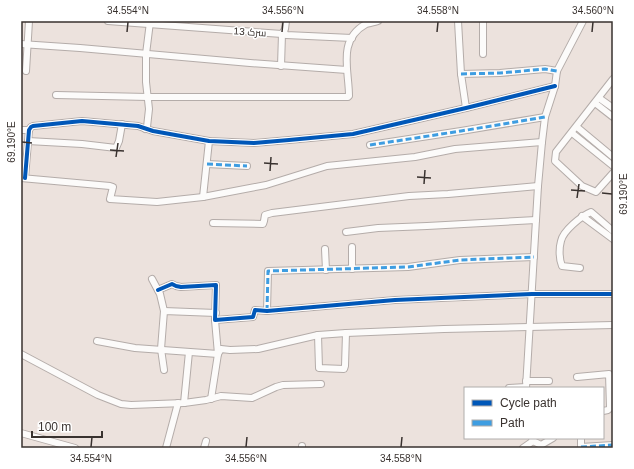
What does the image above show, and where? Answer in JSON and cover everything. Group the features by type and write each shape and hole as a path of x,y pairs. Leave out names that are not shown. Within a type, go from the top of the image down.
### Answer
{"street":[{"path":"26,71 28,21"},
{"name":"سرک 13","path":"108,21 283,33 286,35 352,38"},
{"path":"281,66 283,33 286,21"},
{"path":"56,94 148,97 348,97 347,51 352,38 367,24 378,21"},
{"path":"458,21 461,74 466,108"},
{"path":"483,21 483,54"},
{"path":"526,385 538,186 545,117 555,86 557,70 583,21"},
{"path":"146,129 149,109 146,82 146,54 150,23"},
{"path":"21,44 281,66 347,70"},
{"path":"461,74 500,73 545,69 557,70"},
{"path":"612,176 596,192 582,186 555,161 556,152 613,79"},
{"path":"542,142 455,149 415,158 332,165 266,184 203,197 157,202 110,199 113,187 110,186 23,178 29,130 30,127 33,126 82,121 122,124 138,126 153,132 209,141 254,143 353,134 555,86"},
{"path":"599,98 613,108"},
{"path":"595,103 613,118"},
{"path":"370,144 545,117"},
{"path":"28,141 82,144 116,148 119,141 122,124"},
{"path":"577,127 613,157"},
{"path":"21,130 29,130"},
{"path":"572,133 613,166"},
{"path":"203,197 209,141"},
{"path":"207,164 247,166"},
{"path":"213,222 263,224 265,215 272,213 409,196 538,186"},
{"path":"580,268 562,266 560,261 561,239 582,216 589,212 613,231"},
{"path":"582,216 613,239"},
{"path":"346,232 378,228 536,220"},
{"path":"352,247 352,269"},
{"path":"325,249 326,270"},
{"path":"267,311 268,272 408,267 460,260 534,257"},
{"path":"152,280 160,294 164,311 161,349 164,370"},
{"path":"158,290 172,284 181,287 216,285 215,320 218,354 211,399"},
{"path":"215,320 253,317 255,310 267,311 395,300 532,294 613,294"},
{"path":"164,311 216,313"},
{"path":"218,354 221,349 258,349 318,335 530,326 613,325"},
{"path":"318,335 319,368 344,369 346,366 346,333"},
{"path":"97,342 135,348 218,354"},
{"path":"166,448 181,403 189,352"},
{"path":"21,354 98,395 121,404 131,405 181,403 211,399 221,396 252,398 276,386 322,384"},
{"path":"577,376 609,374 606,400 610,409 604,411"},
{"path":"515,387 549,381"},
{"path":"21,433 76,448"},
{"path":"523,448 532,440 541,445 551,439"},
{"path":"204,448 206,441"},
{"path":"581,448 613,445"}],"marked path":[{"path":"461,74 500,73 545,69 557,71"},
{"path":"370,145 545,117"},
{"path":"207,164 247,166"},
{"path":"267,311 268,271 408,267 460,260 534,257"},
{"path":"581,447 613,445"}],"cycle path":[{"path":"25,178 29,130 33,126 82,121 138,126 153,131 209,141 254,143 353,134 555,86"},
{"path":"158,290 172,284 181,287 216,285 215,320 253,317 255,310 267,311 395,300 532,294 613,294"}]}
